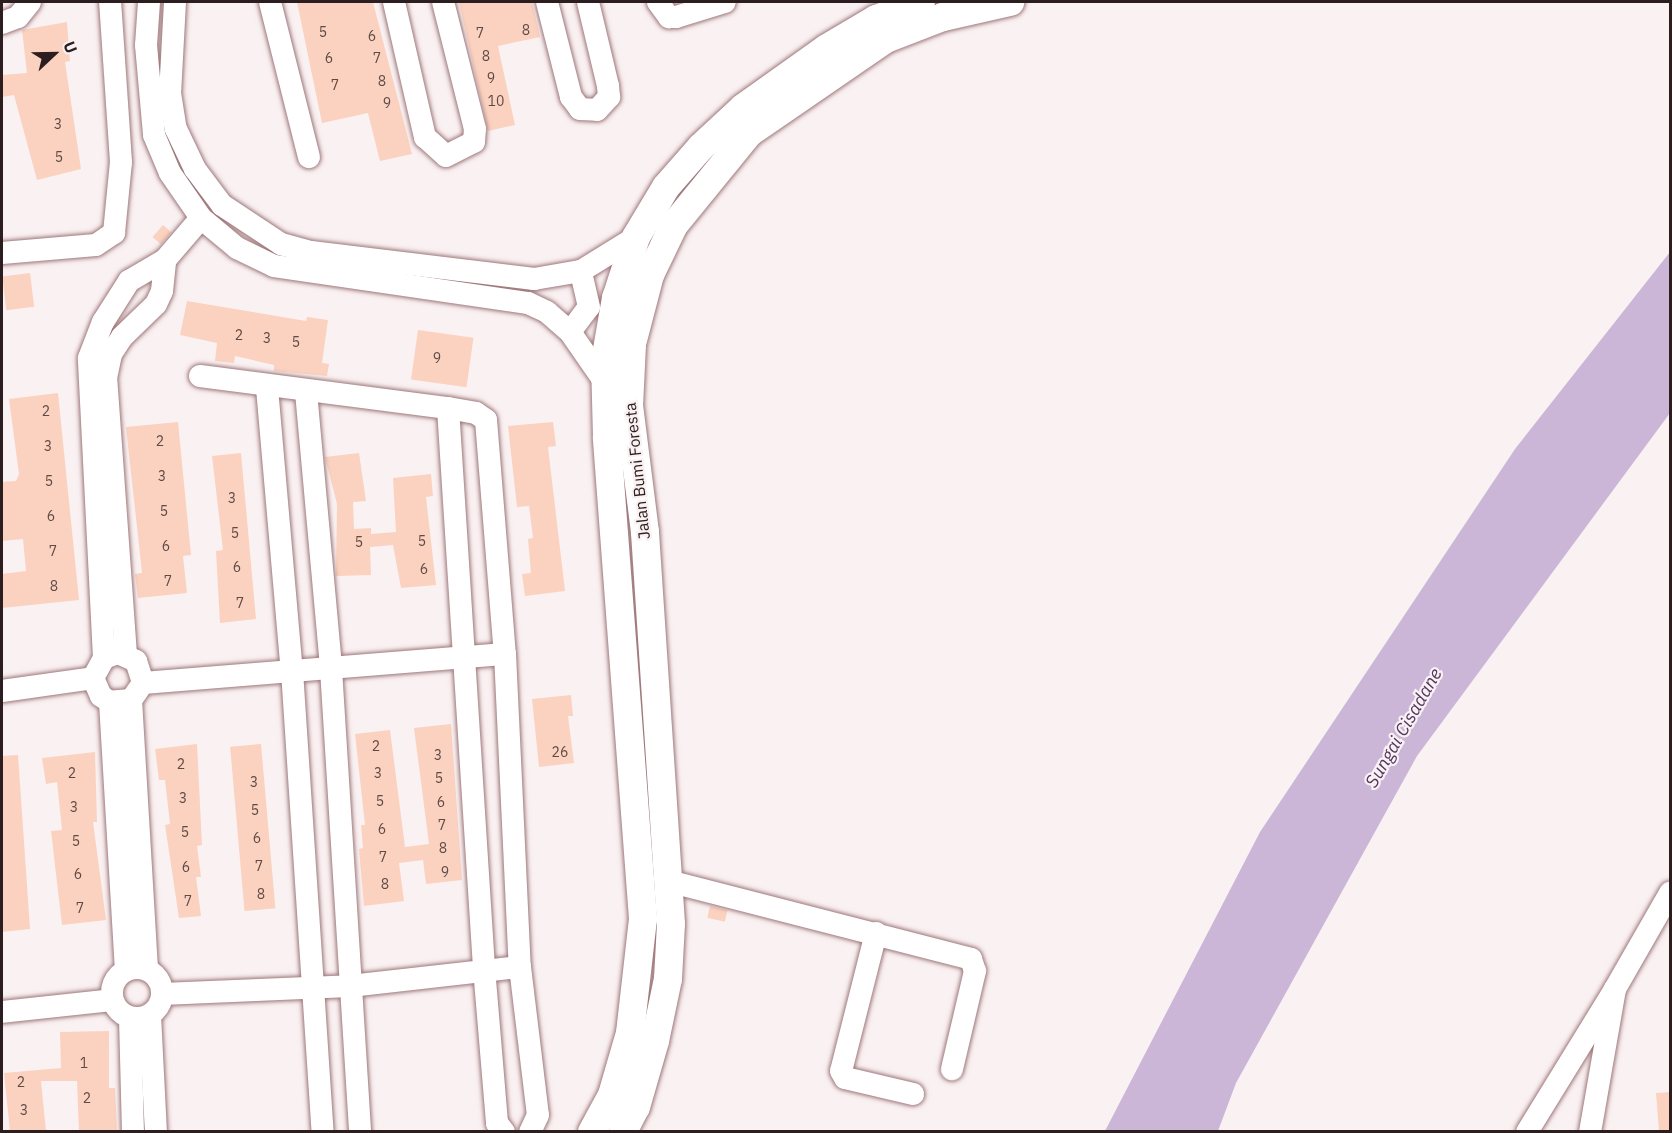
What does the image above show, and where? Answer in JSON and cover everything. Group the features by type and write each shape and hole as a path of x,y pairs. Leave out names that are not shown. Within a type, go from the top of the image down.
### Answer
{"main road":[{"name":"Jalan Bumi Foresta","path":"592,1131 612,1095 630,1033 643,919 631,533 629,372 650,275 674,225 712,172 749,133 876,18 921,2"},
{"name":"Jalan Bumi Foresta","path":"623,1131 636,1107 655,1041 668,979 668,881 631,533 606,384 616,298 636,237 666,187 700,147 743,108 833,58 944,17 1010,2"}],"street":[{"path":"2,23 18,17 33,2"},
{"path":"2,253 96,245 114,233 120,162 110,2"},
{"path":"149,2 146,45 154,135 170,173 201,218 237,248 274,266 528,303 547,312 570,332 606,384"},
{"path":"175,2 170,93 176,129 195,170 222,205 281,244 534,279 581,271 636,237"},
{"path":"270,2 309,158"},
{"path":"394,2 424,137 434,150 446,156 474,142 475,129 443,2"},
{"path":"548,2 571,97 580,109 597,110 609,97 609,86 588,2"},
{"path":"658,2 669,17 676,17 725,2"},
{"path":"115,656 88,375 91,349 103,322 129,281 165,260 201,218"},
{"path":"2,691 93,678 115,656 106,378 111,354 122,337 156,304 162,291 165,260"},
{"path":"441,291 444,268"},
{"path":"570,332 589,307 581,271"},
{"path":"103,322 122,337"},
{"path":"200,376 267,388 448,408 482,415 487,424 505,654 520,967 538,1115 530,1131"},
{"path":"267,388 292,671 310,988 323,1131"},
{"path":"306,392 331,669 360,1131"},
{"path":"448,408 467,656 484,968 497,1123 504,1131"},
{"path":"93,678 101,696 128,695 292,671 505,654"},
{"path":"115,656 139,666 128,695 136,970"},
{"path":"668,881 876,933 973,961 975,971 952,1069"},
{"path":"1527,1131 1671,893"},
{"path":"876,933 841,1071 845,1078 913,1094"},
{"path":"133,1131 140,1017 162,994 350,986 484,968 520,967"},
{"path":"136,970 160,984 162,994"},
{"path":"112,1000 112,988 136,970"},
{"path":"1590,1131 1615,989"},
{"path":"2,1012 112,1000 140,1017"},
{"path":"140,1017 156,1131"},
{"path":"1557,1080 1596,1087"}],"water":[{"name":"Sungai Cisadane","path":"1670,252 1670,413 1417,756 1236,1083 1218,1131 1105,1131 1260,832 1515,449"}],"building":[{"path":"297,2 373,2 412,154 380,161 368,113 322,123"},
{"path":"459,2 532,2 540,37 498,46 515,125 488,131"},
{"path":"67,22 70,61 65,62 81,169 37,180 14,95 2,97 2,75 27,73 22,30"},
{"path":"163,225 171,232 161,244 153,237"},
{"path":"30,273 34,307 6,310 2,276"},
{"path":"187,301 306,321 307,317 328,320 322,363 329,364 327,376 274,371 274,365 235,356 234,363 215,361 217,343 180,335"},
{"path":"418,330 473,338 466,387 411,380"},
{"path":"58,393 79,600 2,608 2,574 26,571 23,539 2,541 2,482 16,481 19,474 9,399"},
{"path":"178,422 191,555 183,556 187,593 138,598 135,574 142,573 126,427"},
{"path":"553,422 556,446 548,447 565,591 525,596 522,574 531,573 528,539 533,538 529,506 517,507 508,426"},
{"path":"241,453 256,619 220,623 216,551 223,550 212,456"},
{"path":"359,453 366,501 353,502 354,529 371,528 371,534 396,532 393,478 431,474 433,496 426,497 436,585 401,588 393,545 370,547 371,575 336,576 337,504 325,457"},
{"path":"571,695 573,716 568,716 574,763 539,767 532,699"},
{"path":"451,724 462,880 426,884 423,860 399,863 404,901 364,906 359,849 363,848 361,825 365,825 355,734 390,730 405,847 429,844 414,728"},
{"path":"197,744 202,845 197,846 201,877 196,877 201,916 179,918 165,825 170,824 165,780 159,780 155,749"},
{"path":"261,744 275,908 244,911 230,747"},
{"path":"95,752 97,822 93,822 106,920 62,925 51,831 62,830 57,782 46,784 42,758"},
{"path":"18,755 30,929 2,932 2,756"},
{"path":"710,906 728,910 725,922 707,918"},
{"path":"109,1031 109,1088 115,1088 117,1131 79,1131 77,1081 41,1081 46,1131 10,1131 4,1073 61,1068 60,1032"},
{"path":"1671,1092 1671,1131 1659,1131 1656,1093"}]}
